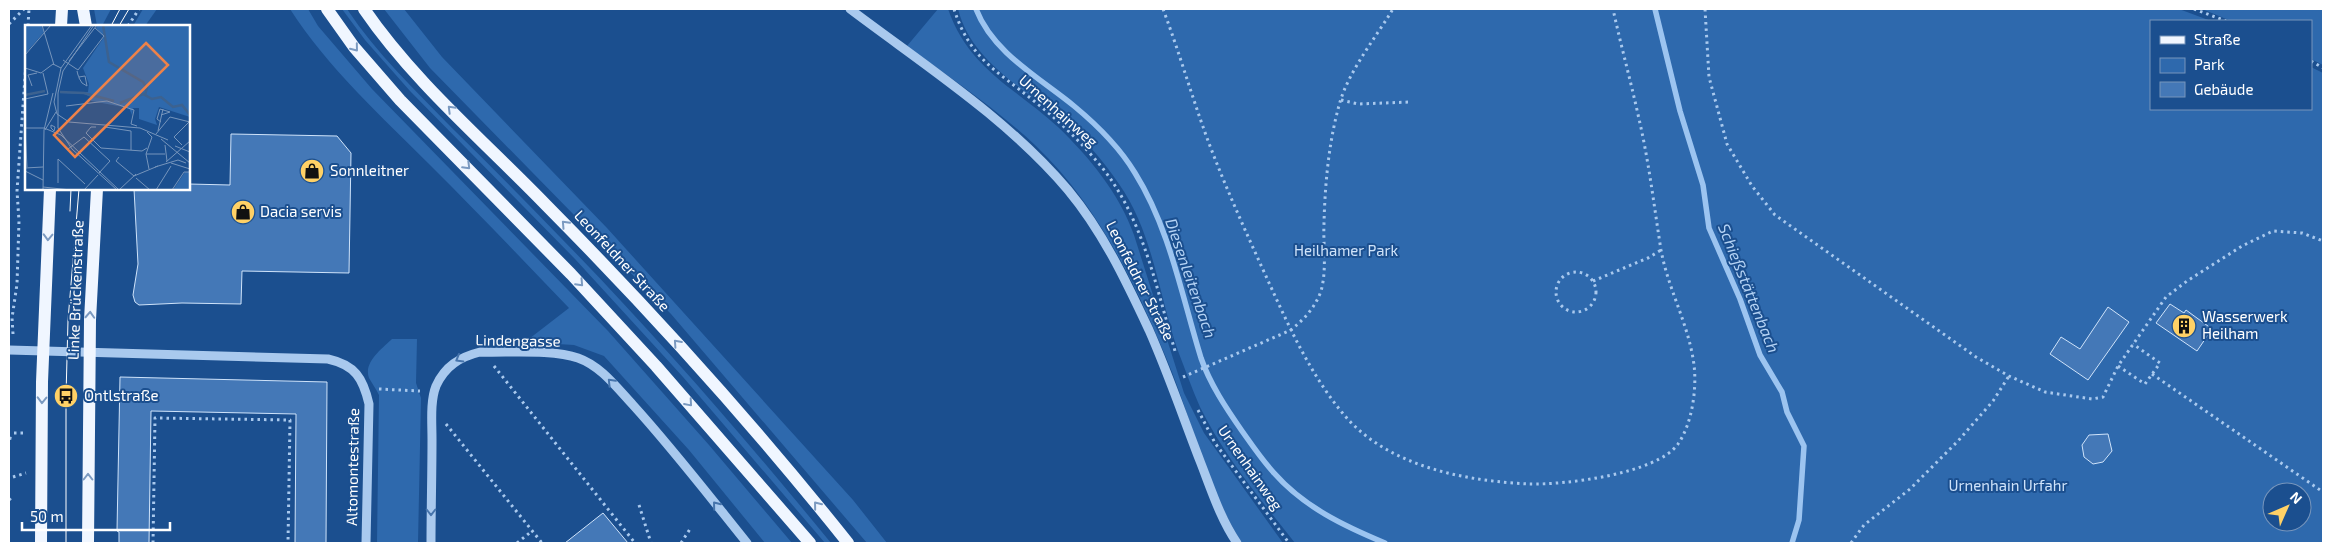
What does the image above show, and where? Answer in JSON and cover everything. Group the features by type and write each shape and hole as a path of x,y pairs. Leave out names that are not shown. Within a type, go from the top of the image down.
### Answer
{"main road":[{"path":"61,25 62,9"},
{"path":"83,9 86,25"},
{"path":"327,9 354,47 400,100 552,253 656,366 810,543"},
{"name":"Leonfeldner Straße","path":"364,9 394,49 430,88 547,206 678,344 817,504 848,543"},
{"name":"Linke Brückenstraße","path":"41,543 43,351 50,190"},
{"name":"Linke Brückenstraße","path":"88,543 89,352 97,190"}],"street":[{"name":"Leonfeldner Straße","path":"850,9 1022,142 1068,190 1089,218 1108,248 1149,330 1217,507 1237,543"},
{"path":"9,350 89,352"},
{"name":"Altomontestraße","path":"89,352 328,359 350,367 361,381 369,404 366,543"},
{"name":"Lindengasse","path":"431,543 436,388 443,373 453,362 467,355 480,352 561,354 578,358 591,364 603,373 633,405 747,543"}],"path":[{"path":"9,24 24,9"},
{"path":"28,25 30,9"},
{"path":"129,25 139,9"},
{"name":"Urnenhainweg","path":"954,9 959,26 971,48 986,64 1064,127 1102,167 1118,190 1140,237 1176,355"},
{"path":"1163,9 1210,147 1291,330 1325,391 1348,420 1377,444 1399,455 1462,477 1501,483 1549,484 1590,481 1658,460 1677,446 1686,428 1695,385 1694,364 1684,324 1670,289 1661,250 1655,202 1639,119 1612,9"},
{"path":"1183,377 1291,330 1304,320 1314,306 1321,290 1324,221 1332,135 1341,100 1353,75 1393,9"},
{"path":"1705,9 1709,77 1727,144 1752,186 1775,216 1976,357 2009,376 2046,392 2092,399 2103,397 2118,366 2166,297 2187,281 2242,246 2273,231 2302,233 2323,240"},
{"path":"2194,9 2223,20"},
{"path":"2312,62 2323,68"},
{"path":"13,334 12,318 17,284 17,190 25,78"},
{"path":"1341,100 1358,104 1411,102"},
{"path":"1593,281 1648,258 1661,250"},
{"path":"1569,272 1580,272 1593,281 1596,294 1594,302 1588,308 1576,313 1566,310 1557,301 1555,291 1560,279 1569,272"},
{"path":"2118,366 2145,384 2160,363 2133,344"},
{"path":"494,366 635,543"},
{"path":"1181,370 1187,385"},
{"path":"2152,374 2323,492"},
{"path":"1852,543 1864,525 1910,489 1958,441 1993,401 2009,376"},
{"path":"376,389 420,391 542,543"},
{"name":"Urnenhainweg","path":"1197,409 1216,443 1290,543"},
{"path":"153,543 155,418 290,420 288,543"},
{"path":"14,433 29,434"},
{"path":"9,438 14,439"},
{"path":"13,478 29,472"},
{"path":"639,505 651,543"},
{"path":"681,543 690,529"},
{"path":"517,543 532,531"}],"green space":[{"path":"94,9 111,9 103,25 97,25"},
{"path":"143,9 157,9 146,25 134,25"},
{"path":"290,9 308,9 318,26 372,89 608,331 709,445 792,543 765,543 689,450 604,356 574,345 525,342 569,308 338,72"},
{"path":"342,9 347,9 370,41 396,71 547,224 666,349 831,543 825,543 683,377 575,259 410,91 365,40"},
{"path":"384,9 404,9 442,57 607,228 853,500 887,543 867,543 671,314 430,68"},
{"path":"938,9 948,9 957,30 980,62 994,76 1058,127 1092,164 1112,191 1134,235 1184,393 1204,433 1283,543 1242,543 1230,523 1211,481 1172,372 1146,311 1116,252 1080,196 1059,170 1021,132 907,46"},
{"path":"958,9 2179,9 2208,20 2150,20 2150,110 2312,110 2312,68 2323,73 2323,543 1295,543 1256,494 1220,443 1200,407 1171,330 1148,243 1131,203 1119,184 1099,157 1075,132 1059,117 1013,83 985,57 964,27"},
{"path":"2202,9 2323,9 2323,65 2312,60 2312,20 2229,20"},
{"path":"392,339 417,339 416,383 421,398 418,543 377,543 379,395 369,378 368,372 371,361"}],"building":[{"path":"231,134 337,136 351,153 349,273 242,271 241,304 182,303 139,305 135,302 133,295 138,264 134,190 190,190 190,184 230,185"},
{"name":"Wasserwerk Heilham","path":"2170,304 2184,313 2186,310 2212,329 2197,351 2156,323"},
{"path":"2108,307 2129,322 2088,380 2050,354 2061,337 2080,349"},
{"path":"120,377 327,382 326,543 295,543 296,414 151,411 149,543 119,543 119,532 117,531"},
{"path":"2108,434 2112,451 2103,462 2093,464 2084,457 2082,445 2089,435"},
{"path":"603,513 628,543 565,543"}],"waterway":[{"name":"Diesenleitenbach","path":"976,9 984,25 1006,52 1091,121 1108,137 1135,173 1147,195 1166,240 1205,368 1224,405 1261,458 1286,485 1311,506 1355,530 1385,543"},
{"name":"Schießstättenbach","path":"1655,9 1680,111 1703,185 1709,228 1740,299 1760,355 1782,392 1787,412 1804,446 1799,520 1792,543"}],"tram line":[{"path":"112,25 120,9"},
{"path":"120,25 129,9"},
{"path":"70,211 71,190"},
{"path":"66,543 68,320 79,190"}],"place":[{"name":"Sonnleitner","path":"312,171"},
{"name":"Dacia servis","path":"243,212"},
{"name":"Wasserwerk Heilham","path":"2184,326"},
{"name":"Ontlstraße","path":"66,396"}],"park label":[{"name":"Heilhamer Park","path":"1346,251"},
{"name":"Urnenhain Urfahr","path":"2008,486"}]}
